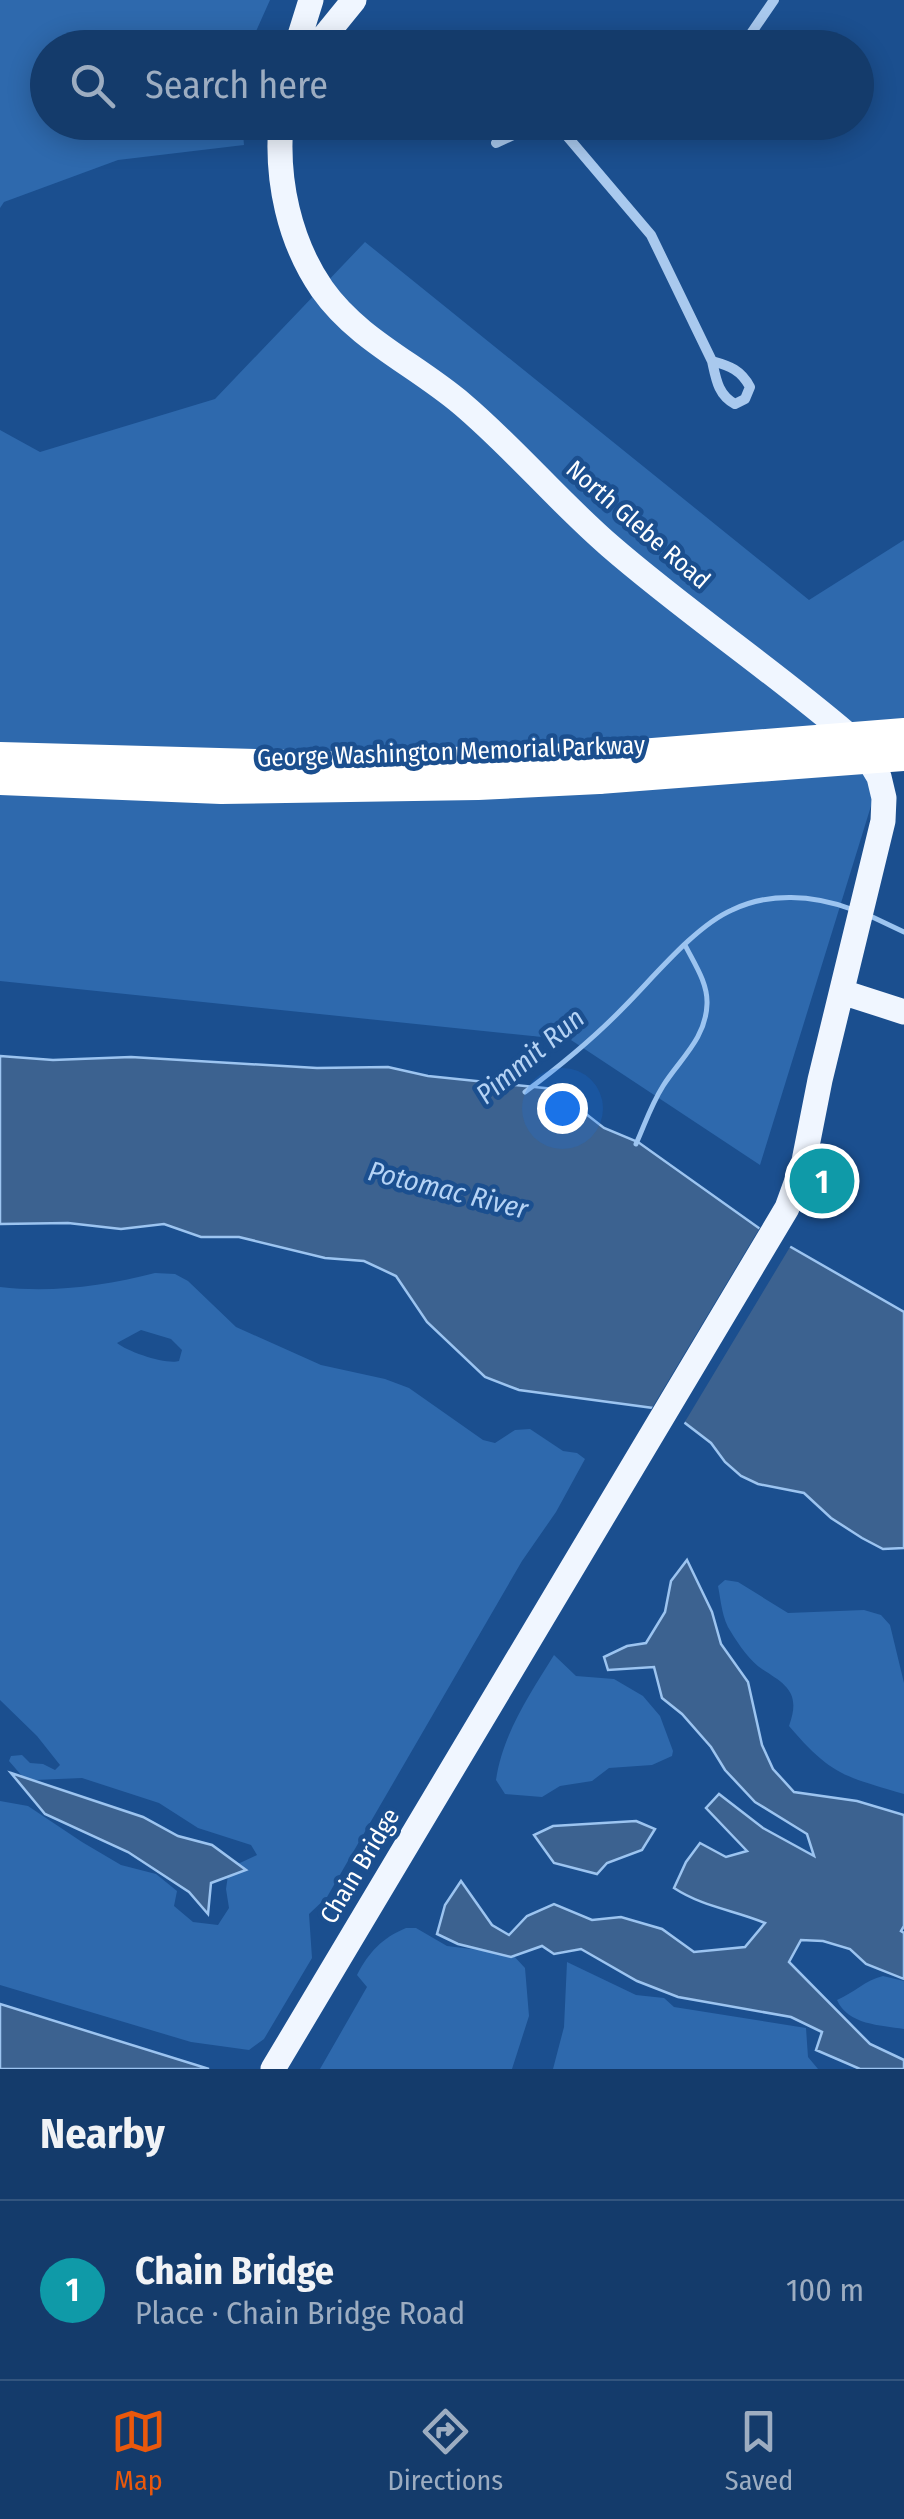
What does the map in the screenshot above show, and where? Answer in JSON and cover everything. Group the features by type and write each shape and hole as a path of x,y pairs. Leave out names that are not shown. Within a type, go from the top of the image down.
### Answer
{"highway":[{"name":"George Washington Memorial Parkway","path":"0,780 222,789 478,785 904,733"},
{"name":"George Washington Memorial Parkway","path":"0,757 332,766 897,771"}],"main road":[{"path":"302,30 311,0"},
{"path":"330,30 354,0"},
{"name":"North Glebe Road","path":"282,140 281,177 290,221 320,284 344,316 360,332 458,401 610,546 838,727 864,752 897,771"},
{"path":"897,771 842,992 904,1012"},
{"name":"Chain Bridge","path":"273,2069 770,1240 793,1196 804,1160 842,992"}],"street":[{"path":"753,30 774,0"},
{"path":"496,143 502,140"},
{"path":"569,140 651,235 712,361"}],"shaded area":[{"path":"0,0 270,0 257,30 30,30 30,140 244,140 244,145 118,160 4,202 0,208"},
{"path":"365,242 809,600 904,540 904,734 871,806 760,1165 571,1040 0,981 0,430 40,452 215,399"},
{"path":"155,1273 175,1274 188,1281 236,1327 321,1365 409,1388 483,1440 495,1443 515,1430 530,1429 563,1451 585,1459 327,1897 309,1914 312,1958 264,2039 249,2050 191,2042 0,1985 0,1801 28,1806 121,1865 156,1874 177,1891 174,1906 193,1922 218,1925 229,1908 229,1868 257,1855 251,1845 198,1828 159,1803 82,1778 35,1780 22,1776 9,1761 11,1756 22,1755 30,1763 55,1770 60,1765 0,1700 0,1287 58,1289","holes":["141,1330 171,1339 182,1350 179,1361 148,1357 117,1343"]},
{"path":"725,1580 738,1582 788,1613 864,1610 881,1615 890,1625 904,1683 904,1794 839,1772 816,1755 789,1726 793,1705 789,1691 754,1662 728,1627 718,1586"},
{"path":"554,1655 576,1676 614,1679 643,1696 660,1716 672,1756 652,1765 609,1768 592,1781 560,1786 542,1797 505,1794 496,1780 505,1746"},
{"path":"406,1928 416,1928 447,1946 512,1954 525,1968 529,2016 512,2069 320,2069 367,1987 357,1975 383,1941"},
{"path":"567,1962 636,1995 664,1998 674,2007 806,2028 808,2057 818,2069 553,2069 564,2027"},
{"path":"883,1976 904,1981 904,2029 857,2019 837,2000"}],"water":[{"name":"Potomac River","path":"0,1056 53,1060 131,1057 317,1068 388,1067 428,1076 554,1089 604,1128 638,1142 763,1231 904,1312 904,1548 883,1549 862,1538 831,1518 804,1493 758,1484 741,1476 711,1443 668,1410 519,1390 485,1377 427,1322 396,1276 364,1261 325,1258 239,1237 201,1237 164,1224 121,1229 68,1223 0,1224"},
{"path":"687,1560 712,1612 721,1644 748,1682 762,1745 773,1769 794,1792 857,1801 904,1815 904,1979 866,1964 850,1949 823,1941 801,1940 789,1962 870,2044 904,2060 904,2069 860,2069 816,2050 822,2032 791,2017 678,1997 637,1981 581,1949 554,1954 542,1946 511,1957 458,1944 437,1934 445,1905 461,1881 492,1925 509,1935 527,1916 554,1904 592,1920 621,1917 662,1929 694,1952 745,1947 765,1923 707,1904 674,1888 700,1843 726,1857 747,1851 706,1808 719,1794 763,1828 814,1856 807,1834 755,1802 682,1714 662,1698 654,1667 608,1670 604,1657 627,1646 646,1643 665,1612 671,1581"},
{"path":"11,1773 143,1817 178,1836 212,1845 246,1870 211,1883 208,1914 189,1892 128,1852 45,1814"},
{"path":"636,1821 655,1829 642,1850 607,1863 597,1874 554,1863 534,1835 553,1826"},
{"path":"0,2004 209,2069 0,2069"}],"pier":[{"path":"762,1224 793,1242 683,1425 666,1414 649,1413"}],"waterway":[{"name":"Pimmit Run","path":"525,1092 589,1041 689,940 732,910 776,898 806,898 851,909"},
{"name":"Pimmit Run","path":"866,914 904,932"},
{"name":"Pimmit Run","path":"636,1144 659,1093 697,1038 705,1017 705,988 685,945"}],"place":[{"name":"Chain Bridge","path":"822,1181"}]}
